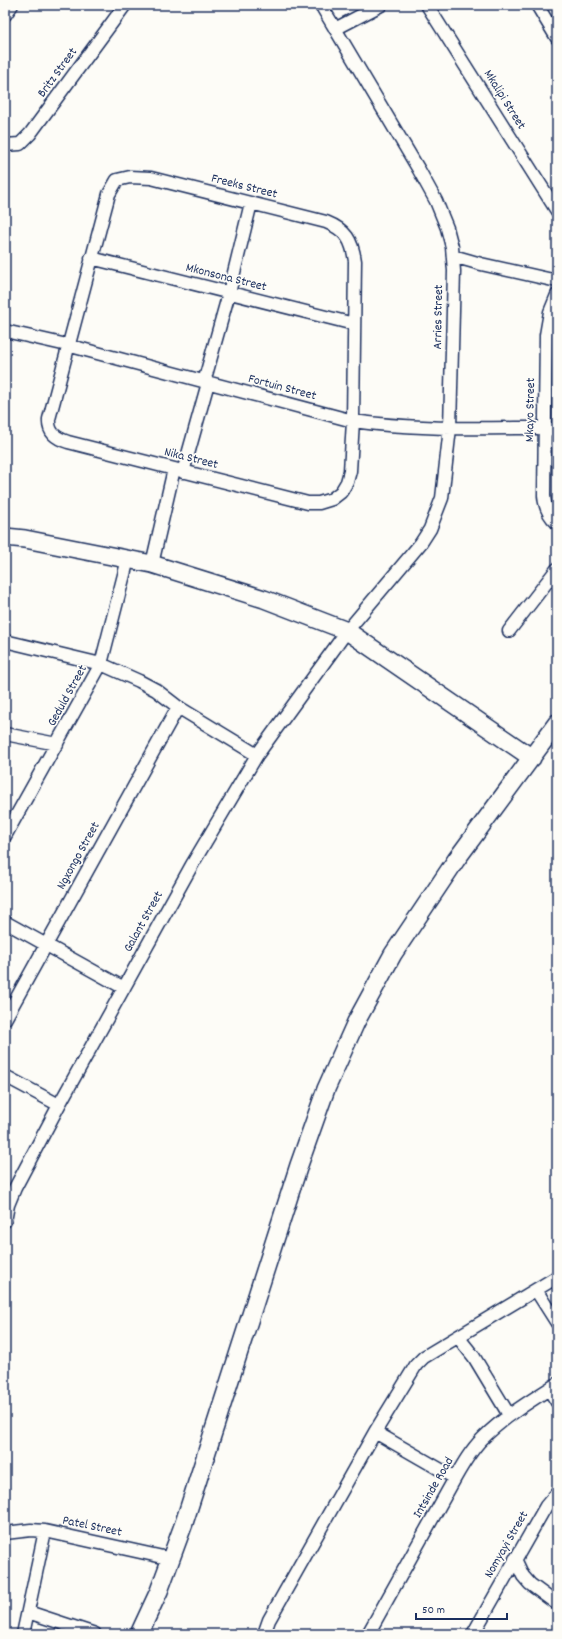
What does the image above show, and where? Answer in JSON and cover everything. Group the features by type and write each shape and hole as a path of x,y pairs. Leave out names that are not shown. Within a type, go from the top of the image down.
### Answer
{"street":[{"path":"5,15 12,5"},
{"name":"Britz Street","path":"5,145 20,144 30,134 125,5"},
{"name":"Arries Street","path":"321,5 436,201 447,228 453,256 454,271 450,428 442,498 430,529 421,543 347,631"},
{"path":"335,29 381,5"},
{"name":"Mkalipi Street","path":"427,5 557,211"},
{"path":"537,5 557,38"},
{"name":"Freeks Street","path":"67,345 109,194 117,180 130,176 151,178 326,222 342,230 347,236 353,250 355,261 353,421"},
{"path":"152,564 206,382 251,203"},
{"path":"453,256 481,264 557,281"},
{"name":"Mkonsona Street","path":"91,258 354,324"},
{"name":"Mkayo Street","path":"557,295 550,312 546,335 544,428 545,507 548,514 557,523"},
{"name":"Fortuin Street","path":"5,331 67,345 353,421 379,425 450,428 544,428 557,430"},
{"name":"Nika Street","path":"67,345 48,426 50,431 59,439 68,442 308,503 319,503 332,499 341,492 347,482 350,471 353,421"},
{"path":"5,537 25,539 152,564 264,599 347,631 532,758"},
{"name":"Geduld Street","path":"5,836 101,664 128,559"},
{"path":"509,631 557,568"},
{"name":"Galant Street","path":"5,1221 8,1205 15,1188 59,1105 194,863 257,755 347,631"},
{"path":"5,641 101,664 148,685 178,707 257,755"},
{"name":"Ngxongo Street","path":"5,1019 178,707"},
{"path":"139,1634 172,1559 213,1436 299,1165 326,1089 356,1022 393,954 456,860 557,723"},
{"path":"5,734 57,744"},
{"path":"5,922 45,946 124,988"},
{"path":"5,1076 59,1105"},
{"path":"264,1634 269,1620 375,1432 416,1365 424,1357 557,1277"},
{"path":"536,1290 557,1323"},
{"path":"458,1337 488,1378 509,1415"},
{"path":"553,1387 557,1402"},
{"name":"Intsinde Road","path":"368,1634 470,1453 481,1440 509,1415 553,1387"},
{"path":"375,1432 455,1478"},
{"name":"Nomyayi Street","path":"473,1634 546,1506 552,1497 557,1493"},
{"name":"Patel Street","path":"5,1533 31,1530 45,1531 172,1559"},
{"path":"23,1634 45,1531"},
{"path":"515,1559 523,1576 530,1584 557,1604"},
{"path":"28,1612 96,1634"}]}
